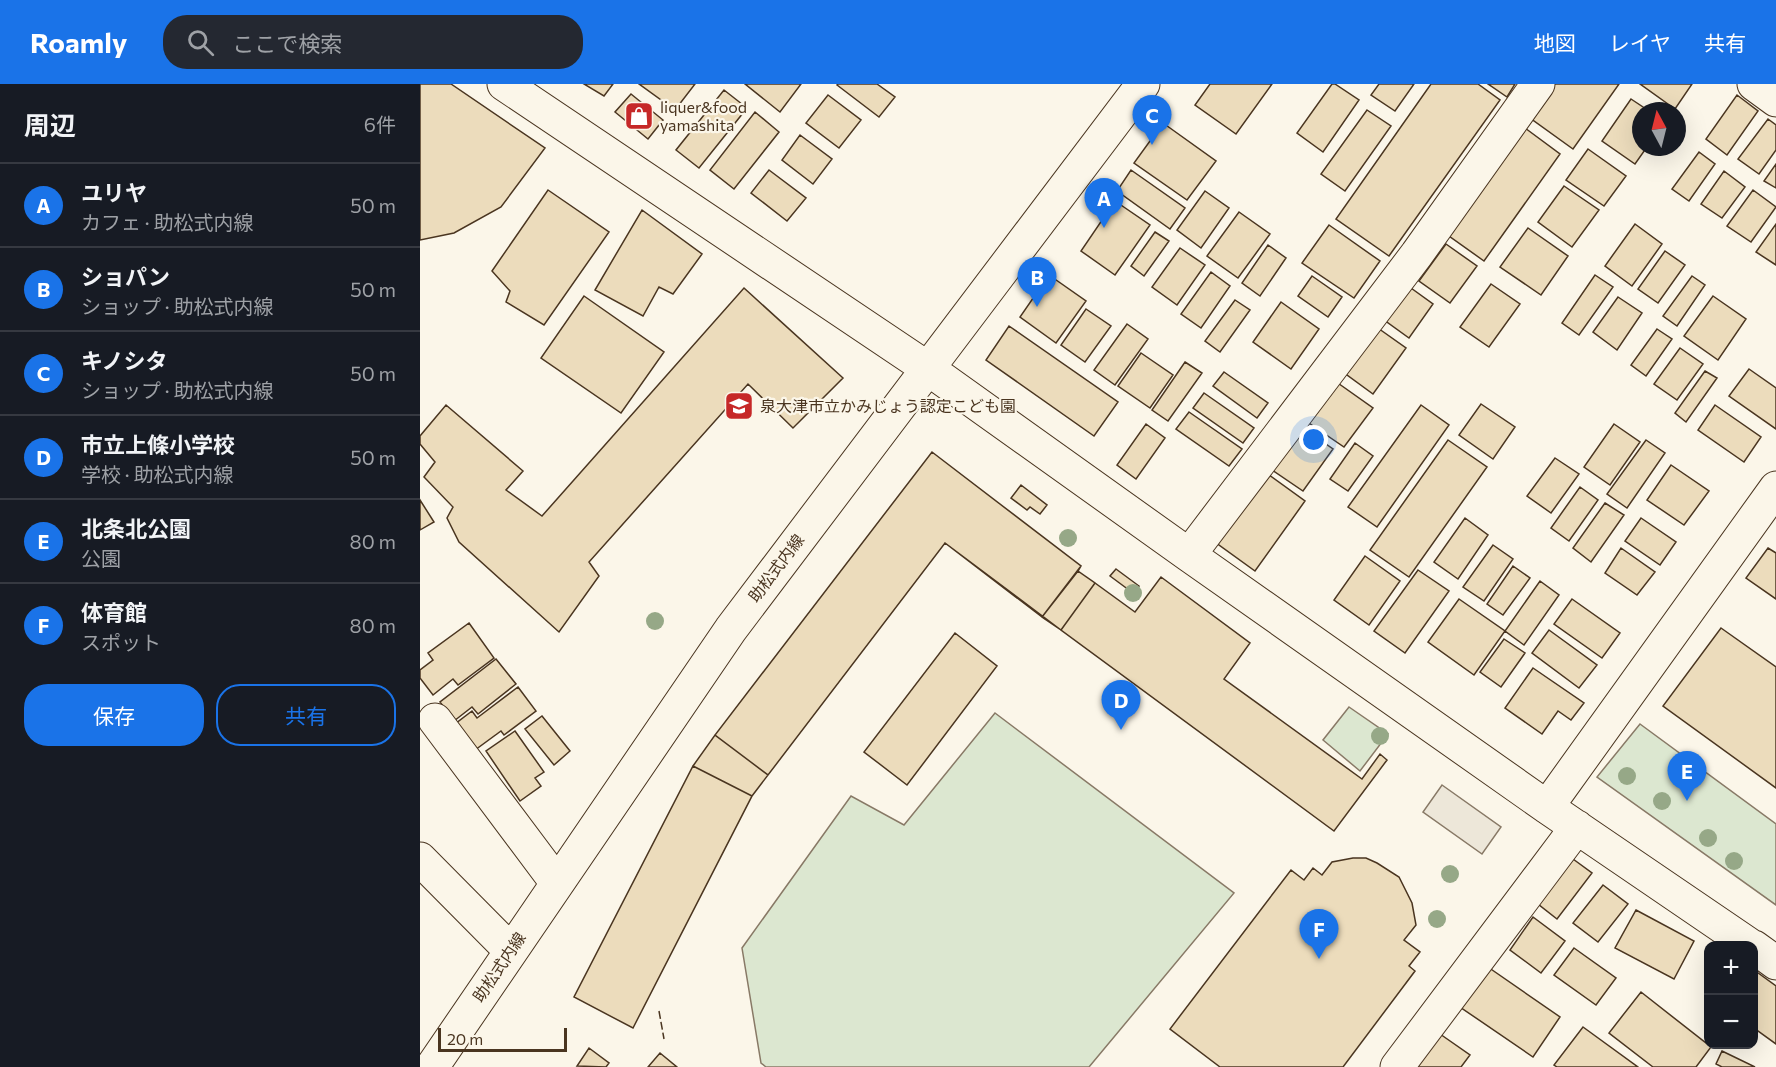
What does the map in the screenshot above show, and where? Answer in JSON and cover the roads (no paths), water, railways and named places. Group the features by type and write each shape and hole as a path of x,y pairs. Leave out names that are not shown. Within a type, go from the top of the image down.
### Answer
{"street":[{"path":"504,84 927,368 1547,807 1745,941"},
{"name":"助松式内線","path":"432,1067 730,629 1143,84"},
{"path":"1189,555 1417,254 1538,84"},
{"path":"1754,84 1776,100"},
{"path":"1547,807 1776,488"},
{"path":"435,720 557,883"},
{"path":"1397,1067 1577,827"},
{"path":"420,859 510,950"},
{"path":"1758,950 1776,963"}],"place":[{"name":"liquer&food yamashita","path":"639,116"},
{"name":"キノシタ","path":"1152,145"},
{"name":"ユリヤ","path":"1104,228"},
{"name":"ショパン","path":"1037,307"},
{"name":"泉大津市立かみじょう認定こども園","path":"739,406"},
{"name":"市立上條小学校","path":"1121,730"},
{"name":"北条北公園","path":"1687,801"},
{"name":"体育館","path":"1319,959"}]}
